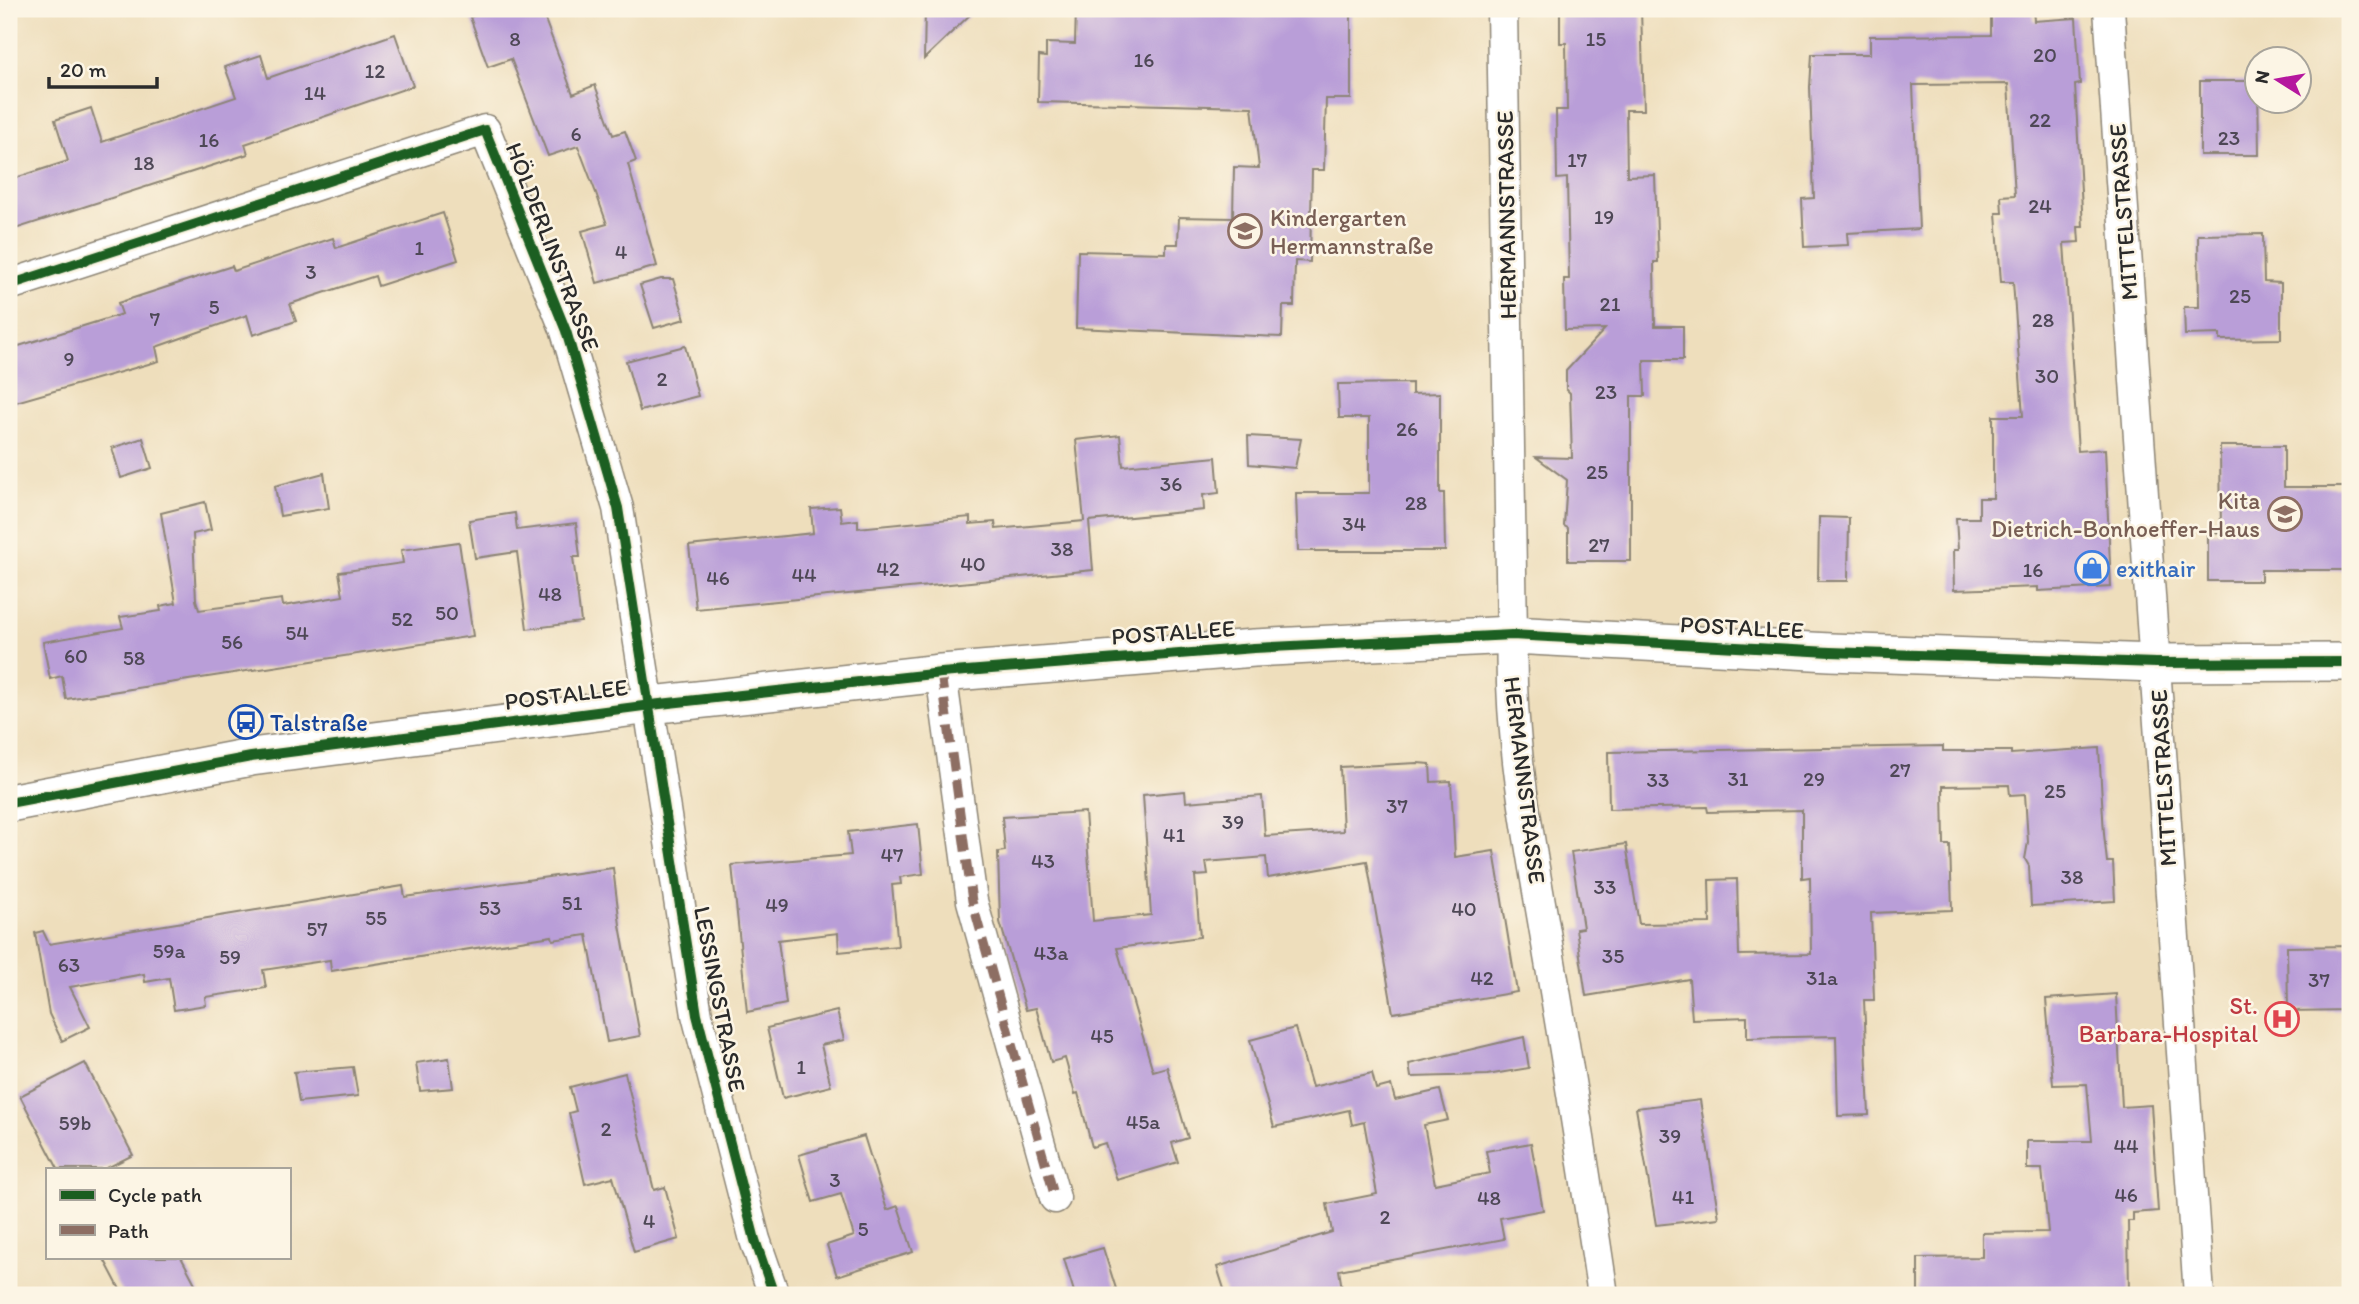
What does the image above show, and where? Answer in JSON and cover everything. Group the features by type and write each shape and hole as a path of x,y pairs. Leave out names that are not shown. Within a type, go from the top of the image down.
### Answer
{"street":[{"name":"HERMANNSTRASSE","path":"1502,9 1512,635 1510,692 1529,834 1574,1100 1603,1295"},
{"name":"MITTELSTRASSE","path":"2109,9 2156,663 2187,1155 2199,1295"},
{"name":"HÖLDERLINSTRASSE","path":"9,285 485,130 566,331 618,508 651,705"},
{"name":"POSTALLEE","path":"9,803 251,757 651,705 941,673 1240,649 1512,635 1830,652 2156,663 2350,662"},
{"path":"941,673 972,901 1055,1198"},
{"name":"LESSINGSTRASSE","path":"651,705 697,1015 755,1240 774,1295"}],"building":[{"path":"493,9 541,9 573,94 595,85 613,135 625,131 636,161 628,164 657,266 597,283 582,231 607,224 596,193 578,146 548,156 511,59 488,67 470,17"},
{"path":"925,9 976,9 924,59"},
{"path":"1076,9 1351,9 1351,99 1326,99 1324,170 1312,170 1310,262 1295,261 1294,306 1283,306 1282,337 1076,328 1078,251 1166,253 1166,244 1178,244 1179,217 1233,218 1234,167 1259,168 1252,107 1038,102 1039,56 1046,57 1046,43 1075,44"},
{"path":"1560,9 1641,9 1644,110 1626,110 1627,176 1655,175 1658,262 1654,262 1655,326 1683,326 1683,360 1644,360 1645,396 1631,396 1631,561 1568,561 1568,528 1564,526 1567,480 1536,457 1572,458 1570,393 1566,389 1566,371 1605,329 1565,330 1564,279 1569,279 1567,178 1557,179 1556,110 1567,110 1566,43 1560,43"},
{"path":"1991,9 2033,9 2034,21 2076,18 2080,84 2075,85 2083,227 2078,227 2079,242 2064,243 2078,451 2105,449 2111,587 2038,591 2038,587 1954,590 1953,550 1958,550 1956,518 1979,518 1979,498 1993,498 1993,416 2023,416 2013,282 2001,282 1996,213 2002,213 2001,196 2015,195 2008,84 1913,85 1919,229 1847,233 1848,245 1804,247 1802,199 1814,198 1810,87 1812,54 1870,54 1870,36 1991,35"},
{"path":"395,34 413,86 245,144 248,154 9,231 9,180 68,161 55,120 91,108 102,142 236,97 225,67 261,55 268,78"},
{"path":"2200,81 2244,81 2244,116 2258,116 2259,155 2200,155"},
{"path":"443,213 458,260 378,286 375,276 290,304 296,321 253,335 247,315 156,347 159,361 9,404 9,349 122,314 118,303 232,266 234,271 333,238 336,248"},
{"path":"2263,234 2264,282 2281,283 2281,339 2220,340 2220,334 2185,335 2184,307 2199,307 2198,235"},
{"path":"661,279 673,279 685,319 654,328 640,285"},
{"path":"685,346 698,396 640,411 626,361"},
{"path":"1412,383 1412,394 1440,393 1440,493 1444,493 1445,551 1298,551 1296,493 1369,493 1369,418 1339,418 1338,384"},
{"path":"1120,435 1123,466 1216,457 1219,493 1203,495 1204,510 1089,521 1093,570 696,609 689,546 813,533 811,509 840,507 842,522 858,520 858,528 970,517 970,524 995,522 996,529 1084,521 1076,440"},
{"path":"1248,436 1301,439 1295,468 1249,464"},
{"path":"143,438 152,468 121,478 112,448"},
{"name":"Kita Dietrich-Bonhoeffer-Haus","path":"2220,446 2284,446 2284,487 2348,487 2350,570 2261,570 2261,581 2208,581 2208,533 2221,532"},
{"path":"324,473 329,508 280,516 275,486"},
{"path":"205,502 211,530 193,534 196,600 199,610 282,599 283,606 343,596 339,572 403,563 401,550 459,542 473,636 66,699 62,676 50,679 43,642 123,628 120,617 161,611 160,606 176,603 161,513"},
{"path":"515,513 517,530 576,523 580,557 573,557 581,622 527,629 517,552 475,558 469,520"},
{"path":"1819,517 1849,518 1848,581 1818,581"},
{"path":"1943,746 1943,751 2011,751 2011,754 2099,748 2104,834 2107,862 2113,862 2115,901 2031,906 2029,866 2025,859 2028,842 2025,794 2010,795 2009,785 1943,786 1944,845 1950,845 1952,910 1871,913 1874,1000 1864,1000 1869,1115 1838,1116 1836,1036 1747,1038 1747,1017 1692,1019 1689,979 1586,996 1576,929 1583,928 1571,852 1626,844 1639,924 1710,923 1709,880 1737,879 1739,955 1811,954 1810,877 1802,878 1802,810 1708,812 1707,807 1609,809 1608,752"},
{"path":"1430,764 1431,782 1451,781 1455,857 1494,851 1517,992 1393,1013 1367,861 1268,878 1266,857 1206,862 1208,875 1195,876 1200,937 1117,948 1153,1071 1167,1067 1188,1138 1172,1143 1178,1162 1117,1180 1105,1143 1092,1147 1078,1093 1075,1094 1065,1058 1051,1062 1036,1008 1026,1010 1000,922 998,852 1005,851 1002,817 1085,812 1093,921 1151,915 1143,795 1185,791 1186,802 1262,796 1265,836 1343,831 1340,767"},
{"path":"918,824 923,874 900,877 901,884 892,885 898,946 839,952 838,933 778,940 786,1004 747,1012 732,865 851,855 848,832"},
{"path":"613,868 620,925 640,1036 607,1042 587,935 553,940 552,936 331,971 330,960 263,970 266,988 205,997 206,1005 174,1010 169,978 145,982 144,974 70,987 90,1027 62,1041 49,1014 35,933 43,931 49,944 403,886 405,897"},
{"path":"2350,946 2350,1010 2288,1011 2287,947"},
{"path":"2116,994 2122,1107 2151,1105 2158,1211 2133,1213 2133,1221 2128,1221 2129,1295 1918,1295 1918,1258 1982,1257 1982,1233 2048,1232 2042,1169 2027,1169 2027,1141 2092,1141 2087,1084 2053,1085 2046,999"},
{"path":"837,1011 844,1040 821,1045 831,1086 783,1098 767,1028"},
{"path":"1295,1028 1312,1087 1372,1073 1376,1089 1391,1085 1395,1100 1440,1090 1448,1120 1424,1125 1435,1184 1490,1173 1486,1151 1531,1143 1543,1210 1500,1218 1504,1239 1339,1270 1343,1295 1226,1295 1217,1267 1332,1232 1327,1204 1377,1194 1364,1122 1352,1125 1349,1110 1274,1127 1250,1040"},
{"path":"1524,1037 1529,1068 1487,1075 1411,1077 1409,1064"},
{"path":"449,1058 453,1088 420,1091 416,1063"},
{"path":"85,1063 133,1155 107,1168 57,1168 20,1096"},
{"path":"353,1067 358,1096 299,1102 294,1072"},
{"path":"625,1073 654,1190 665,1187 679,1239 634,1252 613,1177 585,1184 569,1113 576,1111 570,1087"},
{"path":"1700,1100 1719,1218 1656,1225 1636,1108"},
{"path":"864,1136 887,1210 898,1206 913,1252 837,1276 827,1245 854,1236 841,1194 813,1202 799,1155"},
{"path":"1103,1248 1118,1295 1075,1295 1064,1259"},
{"path":"104,1258 182,1258 201,1295 123,1295"}],"marked path":[{"path":"941,673 972,901 1055,1198"}],"cycle path":[{"path":"9,285 485,130 566,331 618,508 697,1015 755,1240 774,1295"},
{"path":"9,803 251,757 651,705 941,673 1254,648 1512,635 1830,652 2156,663 2350,662"}],"place":[{"name":"Kindergarten Hermannstraße","path":"1245,231"},
{"name":"Kita Dietrich-Bonhoeffer-Haus","path":"2285,514"},
{"name":"exithair","path":"2092,568"},
{"name":"Talstraße","path":"246,722"},
{"name":"St. Barbara-Hospital","path":"2282,1019"}]}
